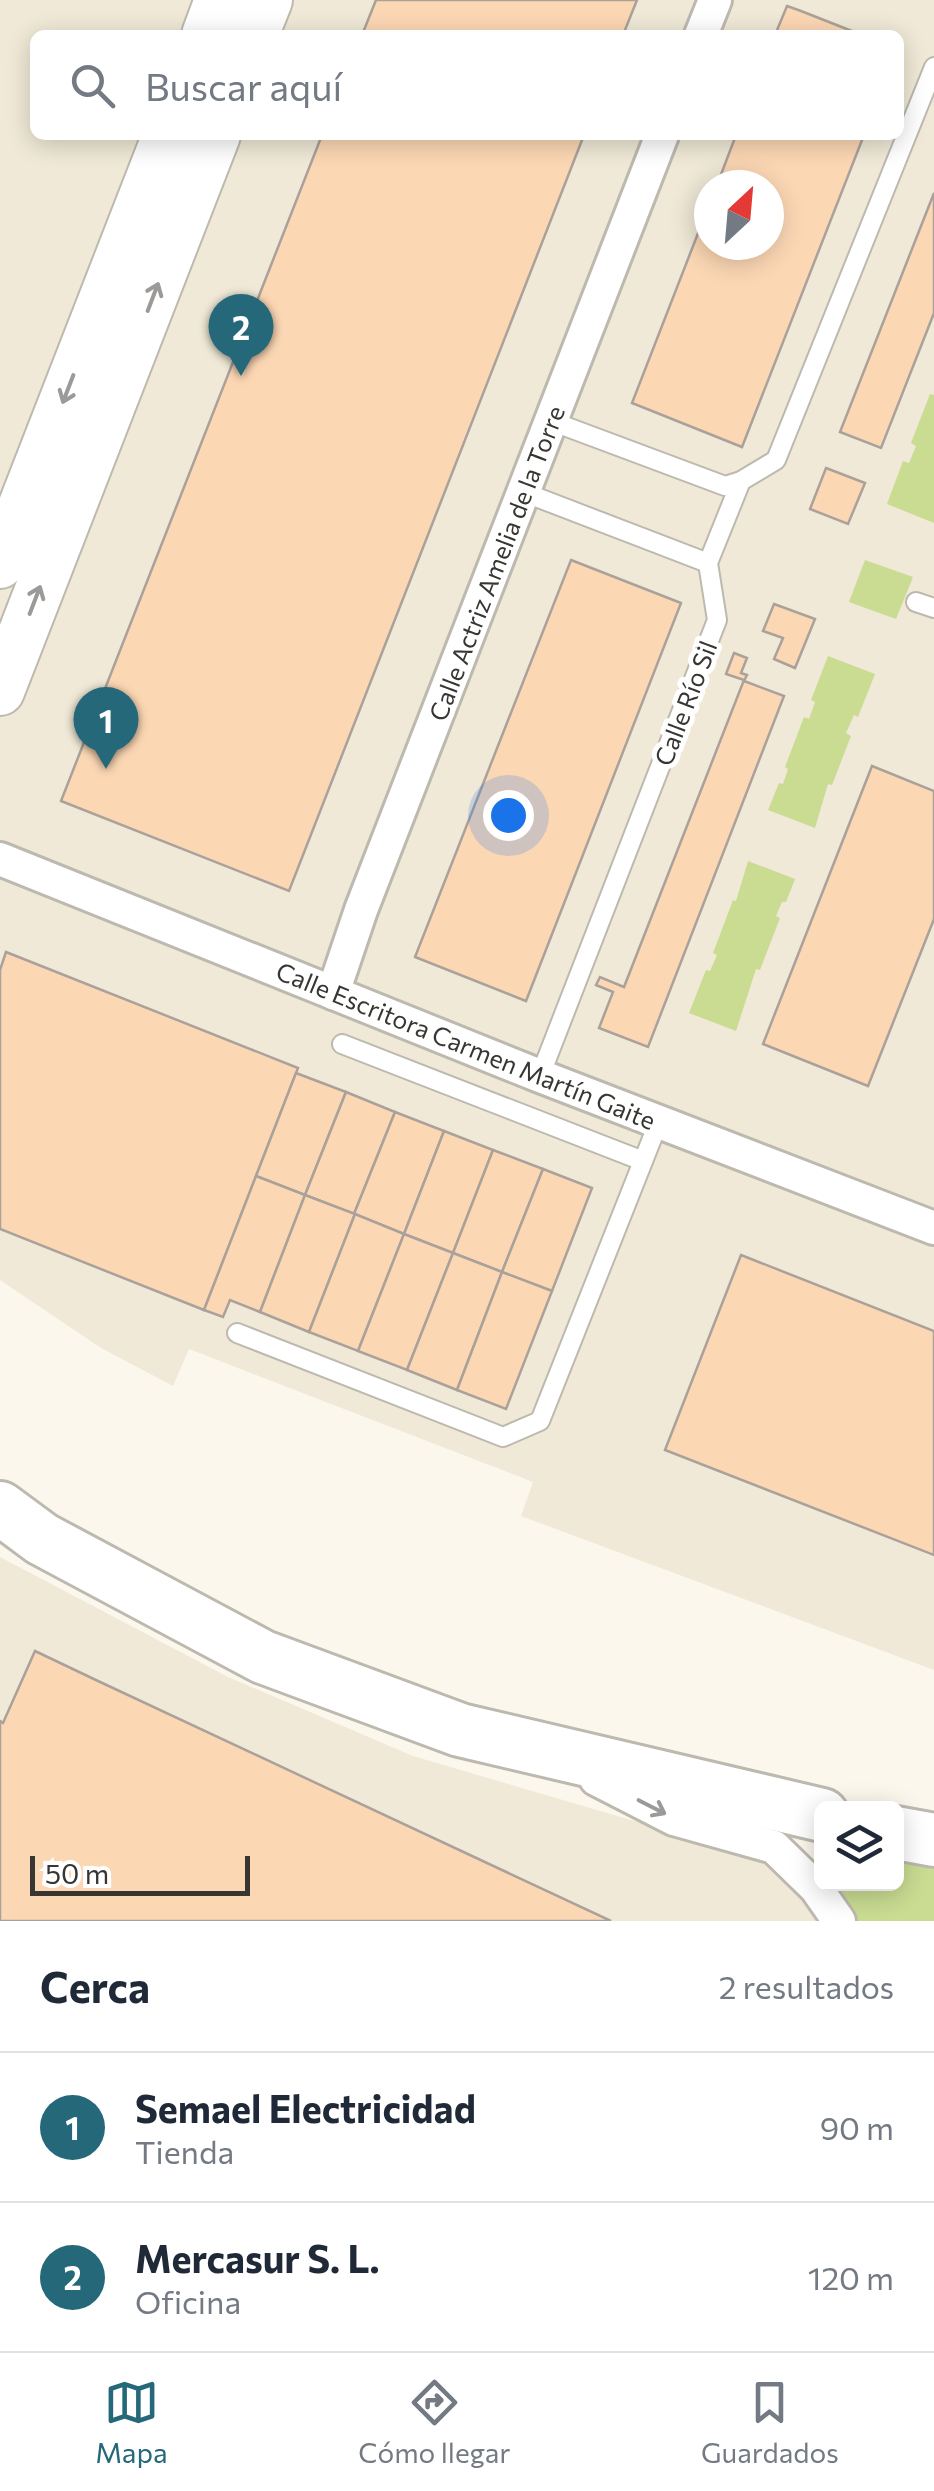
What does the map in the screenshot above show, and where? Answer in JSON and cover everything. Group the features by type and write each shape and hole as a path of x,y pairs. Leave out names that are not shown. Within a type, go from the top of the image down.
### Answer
{"main road":[{"path":"0,1508 42,1539 263,1657 460,1730 814,1813"},
{"path":"904,1834 934,1840"}],"street":[{"path":"208,30 219,0"},
{"path":"256,30 268,0"},
{"path":"703,30 714,0"},
{"path":"0,564 165,140"},
{"path":"0,691 214,140"},
{"name":"Calle Actriz Amelia de la Torre","path":"333,993 361,910 660,140"},
{"name":"Calle Escritora Carmen Martín Gaite","path":"0,859 540,1076 934,1228"},
{"path":"534,1747 674,1819 774,1847 816,1888 839,1921"}],"lane":[{"path":"551,421 725,486 776,460 934,67"},
{"path":"523,492 708,563 741,481"},
{"name":"Calle Río Sil","path":"540,1076 718,620 708,563"},
{"path":"916,602 934,608"},
{"path":"342,1044 643,1161"},
{"path":"238,1333 502,1438 540,1421 658,1121"}],"shaded area":[{"path":"0,0 934,0 934,1670 521,1516 533,1482 189,1349 173,1386 101,1348 0,1280"},
{"path":"0,1557 228,1677 413,1756 631,1820 764,1853 818,1905 822,1921 0,1921"}],"green space":[{"path":"930,394 934,395 934,523 887,504 903,461 909,463 916,446 911,443"},
{"path":"865,560 913,577 896,619 849,602"},
{"path":"828,656 875,674 858,717 854,715 846,733 851,736 832,785 828,784 815,828 768,810 779,783 783,784 788,769 785,767 804,717 809,719 815,702 811,700"},
{"path":"748,861 795,879 776,916 780,918 760,970 756,969 736,1031 689,1013 706,970 710,971 717,955 713,953 733,900 736,901"},
{"path":"904,1863 934,1869 934,1921 854,1921 841,1891 904,1891"}],"building":[{"path":"376,0 637,0 625,30 364,30"},
{"path":"787,6 849,30 777,30"},
{"path":"320,140 582,140 289,891 61,801"},
{"path":"734,140 862,140 742,447 632,403 694,244 694,260 784,260 784,170 723,170"},
{"path":"934,193 934,313 881,448 840,432"},
{"path":"826,468 865,483 848,524 810,509"},
{"path":"571,560 681,603 526,1001 415,957"},
{"path":"774,604 815,619 795,668 774,659 783,638 763,631"},
{"path":"734,653 747,658 741,673 747,675 744,681 784,696 648,1047 599,1028 613,992 596,985 600,977 624,987 744,680 726,674"},
{"path":"872,766 934,791 934,919 868,1086 763,1044"},
{"path":"6,952 298,1068 204,1310 0,1229 0,970"},
{"path":"296,1073 346,1092 305,1195 256,1176"},
{"path":"346,1092 395,1112 354,1214 305,1195"},
{"path":"395,1112 444,1131 404,1234 354,1214"},
{"path":"444,1131 493,1150 453,1253 404,1234"},
{"path":"493,1150 543,1169 502,1272 453,1253"},
{"path":"543,1169 592,1188 552,1291 502,1272"},
{"path":"256,1176 305,1195 260,1312 230,1300 223,1317 204,1310"},
{"path":"305,1195 355,1214 309,1332 260,1312"},
{"path":"355,1214 404,1234 358,1351 309,1332"},
{"path":"404,1234 453,1253 407,1370 358,1351"},
{"path":"453,1253 502,1272 457,1390 407,1370"},
{"path":"741,1255 934,1331 934,1555 665,1450"},
{"path":"502,1272 552,1291 506,1409 457,1390"},
{"path":"35,1651 611,1921 0,1921 0,1721 3,1723"}],"place":[{"name":"Mercasur S. L.","path":"241,376"},
{"name":"Semael Electricidad","path":"106,769"}]}
